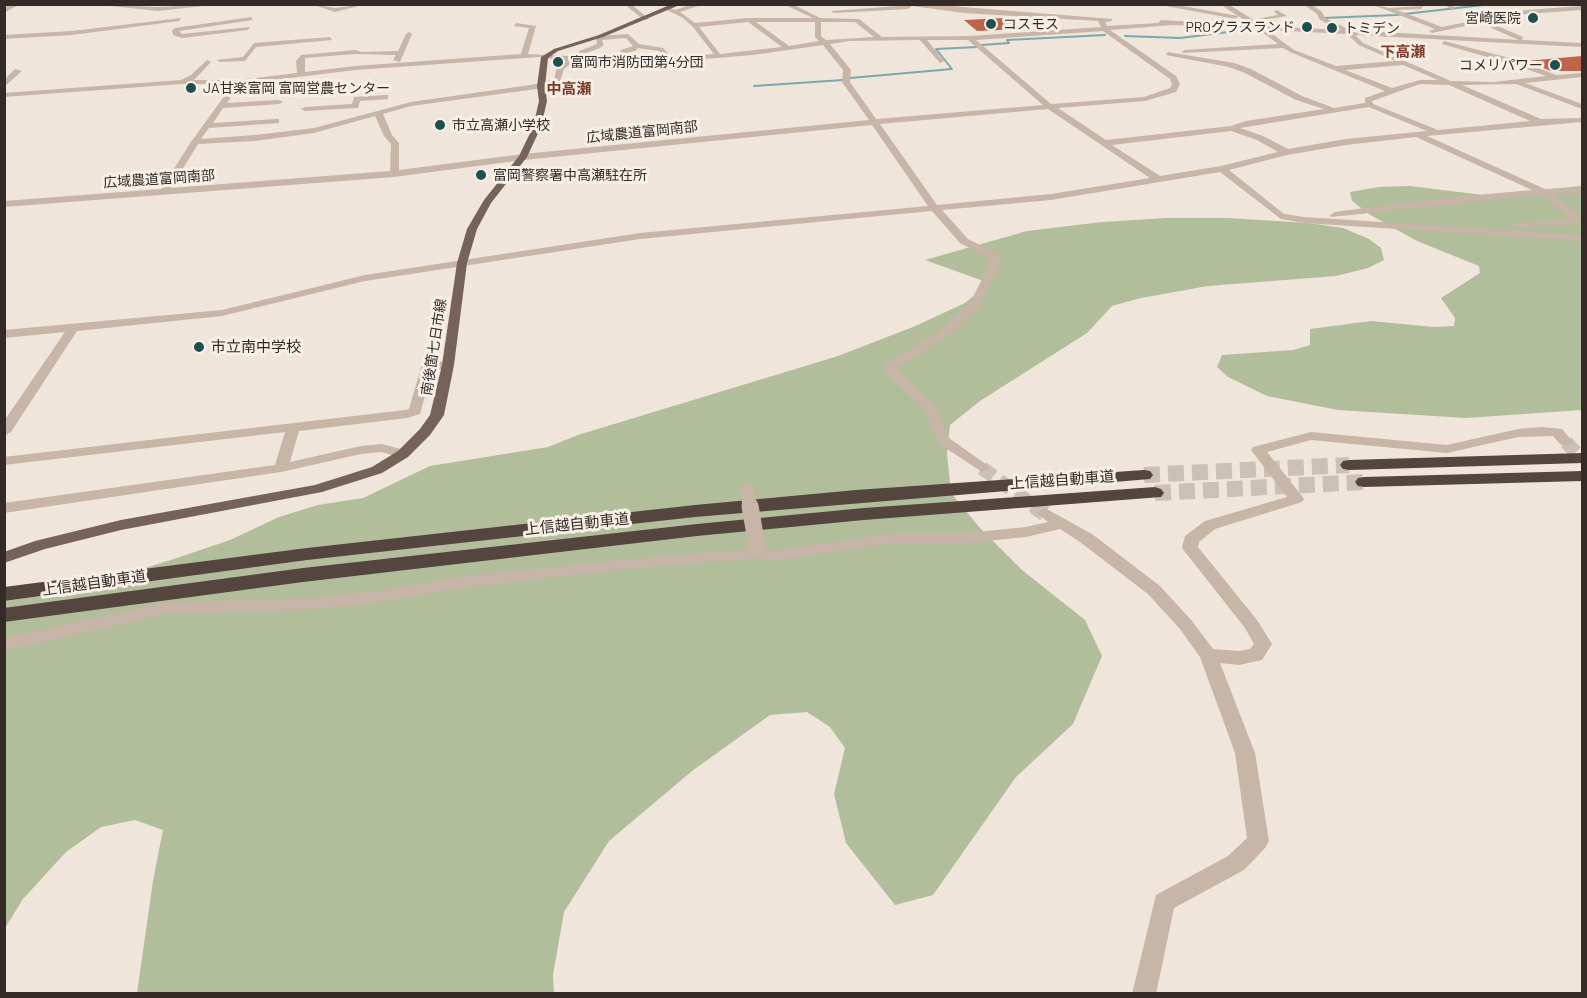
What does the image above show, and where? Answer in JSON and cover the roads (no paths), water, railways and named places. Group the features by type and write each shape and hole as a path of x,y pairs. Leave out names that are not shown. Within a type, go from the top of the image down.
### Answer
{"highway":[{"path":"1349,465 1582,459"},
{"name":"上信越自動車道","path":"4,594 307,554 695,512 903,493 1144,476"},
{"path":"1364,482 1582,476"},
{"name":"上信越自動車道","path":"4,615 303,575 697,530 876,513 1155,493"}],"main road":[{"path":"547,55 674,9"},
{"name":"南後箇七日市線","path":"4,558 41,545 111,528 317,489 378,470 403,454 437,415 448,365 462,263 471,228 487,202 523,157 539,120 543,101 541,85 544,60 547,55"}],"street":[{"path":"4,11 17,4"},
{"path":"95,4 165,9 218,4"},
{"path":"117,6 125,4"},
{"path":"314,4 335,10 364,4"},
{"path":"627,4 646,19"},
{"path":"674,9 701,4"},
{"path":"786,4 809,14 818,21"},
{"path":"827,12 838,4"},
{"path":"973,11 995,8 990,4"},
{"path":"1158,4 1259,23 1284,16 1277,12"},
{"path":"1223,4 1249,20"},
{"path":"1306,4 1320,13 1322,19 1348,32 1361,44 1540,122"},
{"path":"1374,4 1400,17 1443,28"},
{"path":"1446,4 1453,8"},
{"path":"1515,4 1533,11"},
{"path":"809,14 909,5 1101,20 1259,23 1348,32 1582,45"},
{"path":"1388,10 1421,7"},
{"path":"1426,36 1425,33 1479,20 1548,9 1582,8"},
{"path":"165,9 179,23"},
{"path":"674,9 694,25 718,55"},
{"path":"1548,9 1582,17"},
{"path":"179,23 213,19"},
{"path":"4,37 251,19"},
{"path":"694,25 748,20 857,20 881,39"},
{"path":"748,20 788,48"},
{"name":"広域農道富岡南部","path":"4,204 394,174 523,157 1048,106 1145,99 1173,90 1176,84 1173,78 1106,30 1101,20"},
{"path":"1201,23 1249,20"},
{"path":"1479,20 1526,42"},
{"path":"818,21 818,37 832,50 847,70 846,82 935,208 964,241 994,256 996,261 975,305 958,323 941,336 889,367 890,372 930,408 943,440 982,468"},
{"path":"179,23 175,30 177,36 248,28"},
{"path":"1259,23 1281,45 1392,91"},
{"path":"38,35 50,26 78,24"},
{"path":"4,95 182,81 238,82 394,65 524,56 547,55 620,62 670,60 822,43 881,39 970,38 1170,24"},
{"path":"516,25 533,26 524,56"},
{"path":"1376,33 1376,30 1384,26"},
{"path":"908,32 918,38 940,62"},
{"path":"220,60 245,59 254,45 330,39 338,34"},
{"path":"394,65 409,34"},
{"path":"1258,36 1269,35"},
{"path":"195,142 255,138 323,127 433,101 541,85 557,80 561,68 575,54 601,45 598,37 628,36 636,46 661,49 670,60"},
{"path":"1426,36 1518,63 1582,86"},
{"path":"970,38 1048,106 1158,179"},
{"path":"324,54 330,39"},
{"path":"1219,40 1232,47"},
{"path":"1143,57 1232,47 1281,45"},
{"path":"620,62 623,51 633,50 636,46"},
{"path":"301,74 300,61 303,56 400,52"},
{"path":"1168,54 1231,65 1248,71 1299,98 1332,109"},
{"path":"182,81 194,77 207,62"},
{"path":"1335,69 1405,62"},
{"path":"4,72 18,71 4,85"},
{"path":"1370,105 1368,100 1410,84 1517,83 1582,75"},
{"path":"165,191 195,142 238,82"},
{"path":"1517,83 1582,107"},
{"path":"318,103 385,97"},
{"path":"305,109 355,106 357,100"},
{"path":"221,106 276,102 266,115"},
{"path":"1104,143 1232,128 1246,123 1370,105 1436,132"},
{"path":"378,113 388,136 395,143 394,174"},
{"path":"4,334 222,313 365,278 640,236 1051,197 1221,169 1287,152 1415,134 1582,120"},
{"path":"207,126 276,122"},
{"path":"316,141 323,127"},
{"path":"1232,128 1260,138 1287,152"},
{"path":"1415,134 1544,192 1576,218 1565,223 1447,226 1445,228"},
{"path":"1221,169 1233,176 1281,216 1304,220 1582,238"},
{"path":"1281,216 1339,215 1423,203 1544,192 1582,191"},
{"path":"4,432 73,328"},
{"path":"4,461 407,414 416,411 426,367 448,365"},
{"path":"282,468 293,427"},
{"path":"1208,655 1239,658 1256,655 1263,644 1251,624 1190,548 1191,540 1210,525 1297,499 1258,450 1311,436 1447,449 1518,433 1542,431 1557,432 1566,442"},
{"path":"4,508 282,468 361,450 382,448 403,454"},
{"path":"747,492 758,549"},
{"path":"1045,513 1086,538 1154,590 1186,624 1208,655 1245,753 1258,841 1236,862 1164,902 1144,993"},
{"path":"4,645 167,608 309,604 384,596 447,584 758,549 773,556 894,538 967,538 1014,533 1060,524"}],"waterway":[{"path":"1323,18 1396,15 1492,4"},
{"path":"1125,36 1180,38 1245,30"},
{"path":"982,45 1009,43 1007,40 1105,35"},
{"path":"850,78 952,69 936,49 978,47"},
{"path":"754,86 843,80"}],"tunnel":[{"path":"1566,442 1582,459"},
{"path":"1144,475 1349,465"},
{"path":"982,468 1037,508"},
{"path":"1155,493 1364,482"},
{"path":"1035,506 1045,513"}],"place":[{"name":"宮崎医院","path":"1533,18"},
{"name":"コスモス","path":"991,24"},
{"name":"PROグラスランド","path":"1307,27"},
{"name":"トミデン","path":"1332,28"},
{"name":"富岡市消防団第4分団","path":"558,62"},
{"name":"コメリパワー","path":"1555,65"},
{"name":"JA甘楽富岡 富岡営農センター","path":"191,88"},
{"name":"市立高瀬小学校","path":"440,125"},
{"name":"富岡警察署中高瀬駐在所","path":"481,175"},
{"name":"市立南中学校","path":"199,347"}],"district":[{"name":"下高瀬","path":"1403,52"},
{"name":"中高瀬","path":"569,89"}]}
